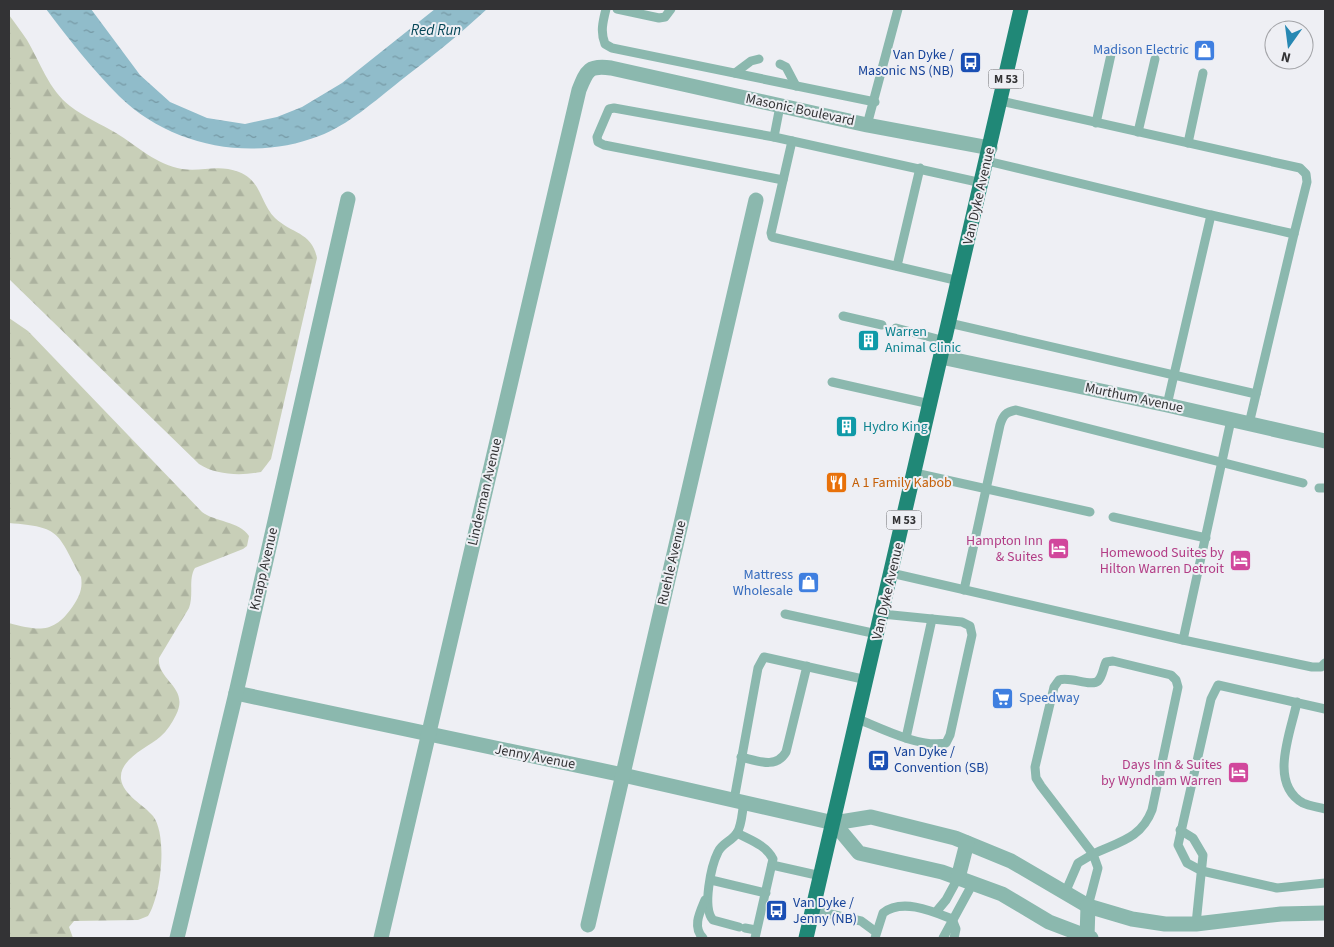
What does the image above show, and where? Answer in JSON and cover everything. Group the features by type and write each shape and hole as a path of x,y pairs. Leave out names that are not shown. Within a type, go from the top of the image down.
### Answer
{"main road":[{"name":"Van Dyke Avenue","path":"806,938 989,155 1021,9"}],"street":[{"name":"Linderman Avenue","path":"382,938 427,735 579,90 586,72 596,66 611,68"},
{"name":"Masonic Boulevard","path":"611,68 867,125 989,155"},
{"name":"Knapp Avenue","path":"178,938 236,693 348,199"},
{"name":"Ruehle Avenue","path":"588,925 756,200"},
{"name":"Murthum Avenue","path":"941,357 1325,441"},
{"name":"Jenny Avenue","path":"236,693 623,775 834,823"},
{"path":"834,823 871,817 967,843 1010,861 1088,906 1141,920 1197,931 1281,914 1325,913"},
{"path":"834,823 859,853 942,872 973,883 1002,894 1049,922 1089,938 1088,906"},
{"path":"958,878 967,843"}],"lane":[{"path":"606,9 602,25 604,44 612,48 875,102"},
{"path":"617,9 659,18 665,17 671,9"},
{"path":"867,125 875,102 898,9"},
{"path":"1096,123 1112,50"},
{"path":"735,73 751,61 759,59"},
{"path":"1138,132 1155,59"},
{"path":"780,64 786,66 796,86"},
{"path":"1188,143 1203,73"},
{"path":"1001,101 1300,168 1306,174 1307,182 1249,424"},
{"path":"774,137 780,106"},
{"path":"783,180 604,145 598,142 596,137 609,109 614,108 774,137 982,183"},
{"path":"792,141 771,233 772,237 959,281"},
{"path":"989,155 1211,215 1294,234"},
{"path":"897,266 920,168"},
{"path":"1167,405 1211,215"},
{"path":"844,316 882,325"},
{"path":"949,323 1256,394"},
{"path":"896,328 945,341"},
{"path":"832,382 930,404"},
{"path":"964,590 1003,417 1008,412 1016,410 1303,483"},
{"path":"1183,640 1231,420"},
{"path":"915,473 1090,512"},
{"path":"1113,517 1206,538"},
{"path":"892,573 1183,640 1312,667 1321,667 1325,663"},
{"path":"785,614 878,634"},
{"path":"858,719 906,738 937,744 946,743 950,735 972,635 970,626 962,622 882,614"},
{"path":"906,738 932,619"},
{"path":"737,833 770,852 773,859 756,934 742,927 713,920 707,908 717,854 723,845 737,833 741,757 761,660 767,657 867,680"},
{"path":"1065,893 1078,863 1092,854 1138,833 1147,823 1152,810 1178,687 1176,680 1171,676 1113,661 1106,662 1097,682 1092,684 1066,678 1059,680 1054,687 1035,767 1036,778 1092,854 1098,868 1088,906"},
{"path":"741,757 767,763 776,762 782,758 786,752 807,666"},
{"path":"1325,709 1218,685 1211,700 1180,830 1178,846 1187,863 1202,871 1277,888 1325,883"},
{"path":"1297,702 1284,764 1285,780 1296,797 1303,803 1325,809"},
{"path":"1180,830 1193,838 1203,855 1197,931"},
{"path":"772,865 821,876"},
{"path":"936,912 946,900 958,878"},
{"path":"711,880 766,893"},
{"path":"943,938 973,883"},
{"path":"703,938 697,930 697,921 708,895"},
{"path":"813,910 861,921 875,935 882,913 896,906 936,912 952,920 956,928 954,938"}],"green space":[{"path":"9,15 27,40 56,92 70,106 164,164 189,170 217,168 231,170 247,176 257,187 266,206 275,218 311,243 317,258 271,459 261,472 228,474 199,464 9,279"},
{"path":"9,318 28,331 202,512 239,527 249,536 247,546 243,549 195,568 192,577 189,608 159,658 163,673 179,698 176,715 163,735 129,760 122,772 121,779 126,790 153,816 158,825 161,866 153,907 148,916 138,920 74,921 69,927 73,938 9,938 9,623 37,629 52,626 59,622 73,606 80,593 81,577 62,542 56,535 49,530 39,527 9,523"}],"water":[{"name":"Red Run","path":"46,9 91,9 140,75 170,102 207,118 245,124 277,117 302,107 342,83 435,9 487,9 371,104 330,132 293,144 267,148 240,148 213,145 187,138 163,127 140,113 119,96 100,76"}],"place":[{"name":"Madison Electric","path":"1205,50"},
{"name":"Van Dyke / Masonic NS (NB)","path":"970,63"},
{"name":"Warren Animal Clinic","path":"869,340"},
{"name":"Hydro King","path":"847,427"},
{"name":"A 1 Family Kabob","path":"836,483"},
{"name":"Hampton Inn & Suites","path":"1059,549"},
{"name":"Homewood Suites by Hilton Warren Detroit","path":"1240,561"},
{"name":"Mattress Wholesale","path":"809,583"},
{"name":"Speedway","path":"1003,698"},
{"name":"Van Dyke / Convention (SB)","path":"878,760"},
{"name":"Days Inn & Suites by Wyndham Warren","path":"1238,773"},
{"name":"Van Dyke / Jenny (NB)","path":"777,911"}]}
